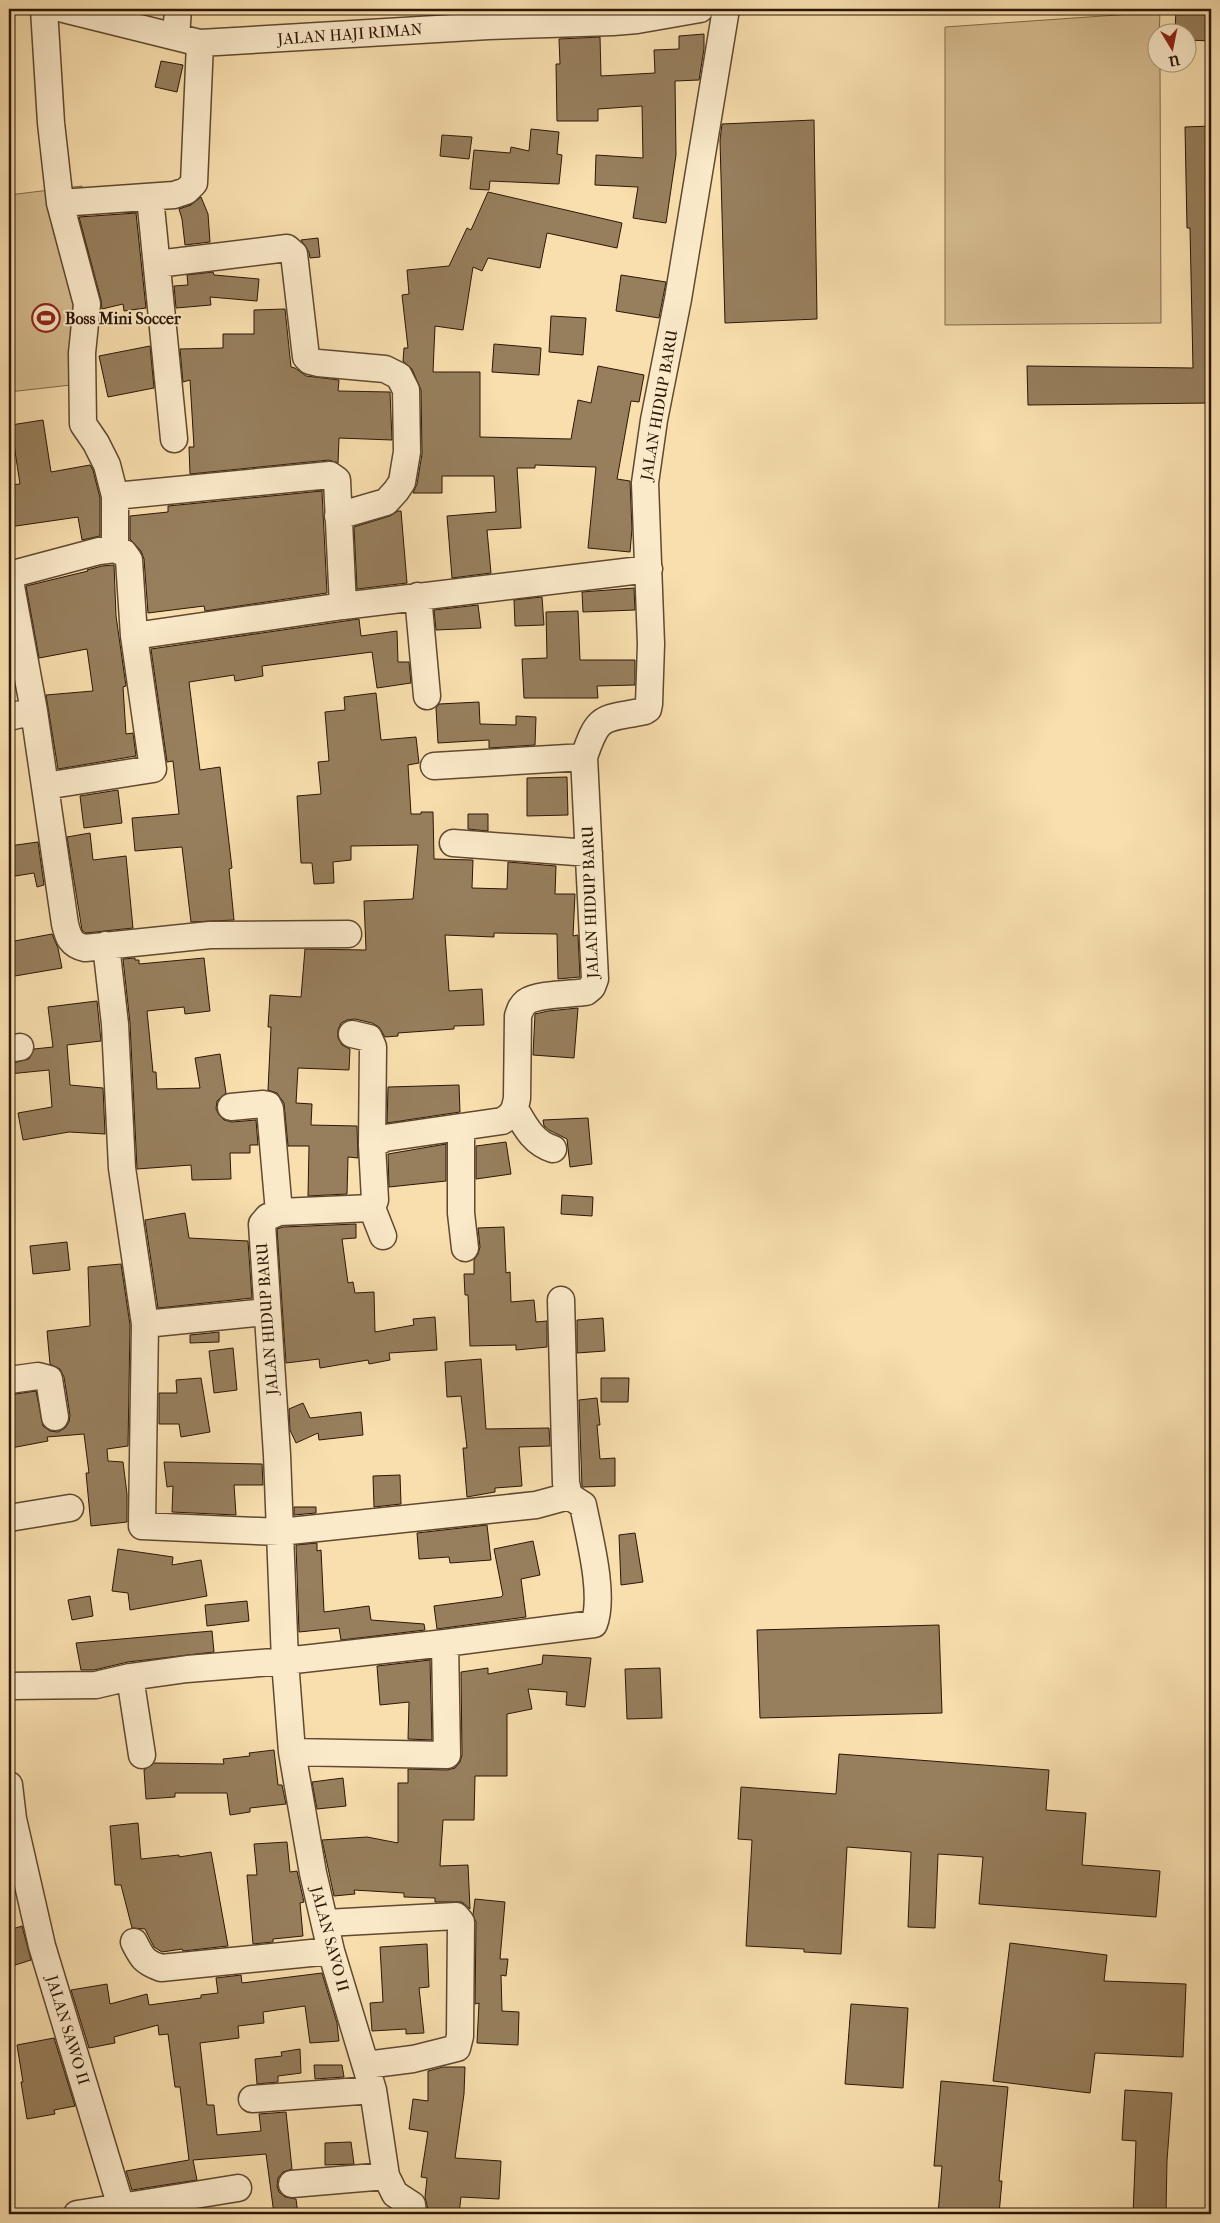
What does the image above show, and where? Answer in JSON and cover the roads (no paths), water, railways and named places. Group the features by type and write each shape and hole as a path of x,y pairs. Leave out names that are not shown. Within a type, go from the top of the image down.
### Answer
{"street":[{"path":"44,9 50,123 60,203 87,304 82,353 83,424 105,459 115,496 115,549"},
{"name":"JALAN HAJI RIMAN","path":"62,9 188,40 488,26 613,15 636,20 700,9"},
{"path":"60,203 174,195 186,191 194,183 188,40 178,9"},
{"name":"JALAN HIDUP BARU","path":"515,1109 518,1016 521,1007 528,1000 586,992 592,987 595,979 584,757 593,732 602,721 648,709 651,644 645,483 649,451 678,299 726,9"},
{"path":"150,198 174,439"},
{"path":"157,264 287,248 294,254 306,357 310,361 318,363 385,369 398,376 406,390 407,452 402,482 396,492 386,502 338,516"},
{"path":"115,496 330,475 337,480 343,606"},
{"path":"45,786 153,769 134,636 129,560 124,553 115,549 99,551 9,575 34,711 45,786 67,934 77,946 85,948 210,935 348,934"},
{"path":"134,636 418,596 649,569"},
{"path":"418,596 427,696"},
{"path":"9,717 34,711"},
{"path":"434,766 584,757"},
{"path":"453,843 589,853"},
{"path":"106,946 115,1024 122,1168 145,1324 142,1526 280,1532 536,1505 570,1496"},
{"path":"352,1034 369,1038 373,1047 372,1145 375,1200 372,1208 382,1236"},
{"path":"231,1107 263,1104 268,1105 270,1109 280,1212 372,1208"},
{"path":"372,1145 385,1138 502,1121 510,1116 515,1109 533,1138 544,1146 553,1149"},
{"path":"461,1128 461,1205 465,1248"},
{"name":"JALAN HIDUP BARU","path":"280,1212 268,1217 262,1224 280,1532 291,1660"},
{"path":"9,1686 96,1685 130,1677 186,1668 291,1660 594,1624 598,1613 592,1550 582,1505 570,1496 566,1483 561,1300"},
{"path":"145,1324 266,1312"},
{"path":"9,1380 38,1376 49,1379 55,1417"},
{"path":"9,1518 70,1508"},
{"path":"292,1752 448,1754 445,1643"},
{"name":"JALAN SAVO II","path":"291,1660 292,1752 313,1873 332,1951 373,2090 386,2176 395,2194 412,2205 413,2214"},
{"path":"130,1677 142,1755"},
{"name":"JALAN SAWO II","path":"9,1785 13,1819 42,1946 121,2208"},
{"path":"326,1923 456,1916 462,1922 460,2036 457,2048 413,2059 366,2065"},
{"path":"134,1942 141,1956 148,1964 161,1968 332,1951"},
{"path":"252,2099 373,2090"},
{"path":"292,2184 386,2176"},
{"path":"76,2214 238,2188"}],"place":[{"name":"Boss Mini Soccer","path":"46,318"}]}
